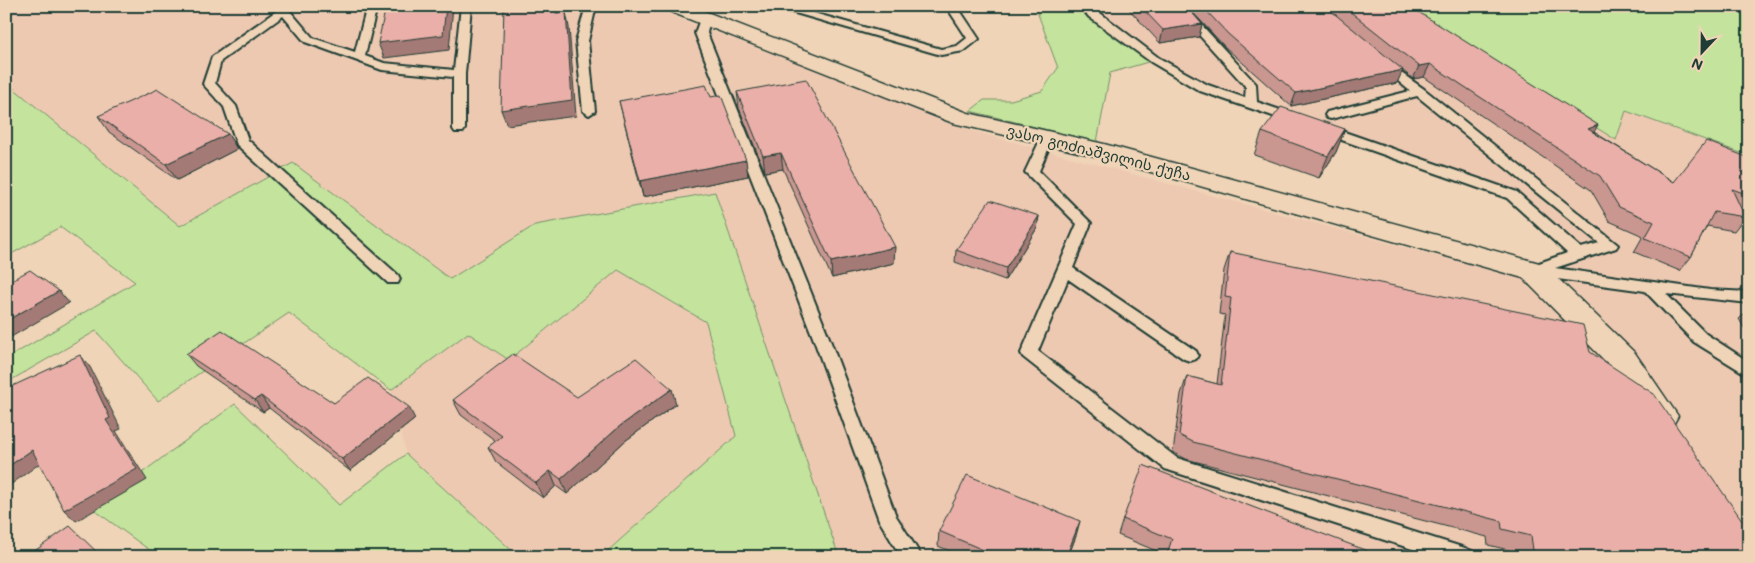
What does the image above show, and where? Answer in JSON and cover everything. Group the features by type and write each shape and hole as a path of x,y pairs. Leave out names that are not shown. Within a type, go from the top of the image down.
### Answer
{"street":[{"name":"ვასო გოძიაშვილის ქუჩა","path":"673,6 961,118 1096,149 1533,271"},
{"path":"1533,271 1624,361 1678,440"}],"lane":[{"path":"358,58 372,6"},
{"path":"459,129 459,74 466,6"},
{"path":"589,110 582,40 591,6"},
{"path":"776,6 941,52 960,49 973,38 952,6"},
{"path":"1085,6 1093,15 1163,64 1204,88 1512,195 1578,254"},
{"path":"1178,6 1204,32 1252,88 1251,104"},
{"path":"393,279 242,142 230,106 208,84 216,59 287,9 310,40 382,66 459,74"},
{"path":"705,19 701,34 819,331 888,520 912,557"},
{"path":"1373,56 1612,245 1578,254 1533,271"},
{"path":"1331,115 1420,92"},
{"path":"1048,138 1032,172 1084,223 1029,353 1171,464 1464,557"},
{"path":"1064,269 1190,355"},
{"path":"1533,271 1749,298"},
{"path":"1649,286 1700,338 1749,370"}],"shaded area":[{"path":"6,6 647,6 973,131 1527,280 1533,271 1577,254 1512,195 1248,101 1155,60 1085,6 1401,6 1616,140 1625,111 1749,156 1749,557 839,557 715,192 535,225 450,279 293,163 180,226 6,82"},
{"path":"618,270 706,322 736,436 601,557 519,557 406,454 391,390 468,332 509,360"}],"green space":[{"path":"1035,6 1085,6 1155,60 1110,73 1097,142 970,111 984,100 1011,100 1042,91 1058,68"},
{"path":"1401,6 1749,6 1749,156 1626,111 1616,140"},
{"path":"6,82 180,226 293,163 450,279 535,225 715,192 839,557 601,557 736,436 706,322 618,270 509,360 468,333 391,390 289,313 158,401 96,331 6,383 6,359 135,282 60,227 6,257"},
{"path":"235,404 339,505 406,454 519,557 159,557 93,509"}],"building":[{"path":"386,6 446,6 443,35 378,43"},
{"path":"504,6 556,6 556,13 566,12 572,100 501,110"},
{"path":"1140,6 1186,6 1202,24 1163,30"},
{"path":"1202,6 1325,6 1403,70 1296,93 1228,34"},
{"path":"1343,6 1409,6 1598,125 1588,129 1674,182 1706,141 1749,158 1749,195 1732,189 1745,217 1714,212 1691,257 1645,238 1654,222 1619,207 1600,176 1430,64 1419,66"},
{"path":"806,79 895,247 831,262 781,153 763,156 737,92"},
{"path":"706,85 711,97 721,95 746,160 640,181 619,101"},
{"path":"158,89 228,134 166,164 98,116"},
{"path":"1281,107 1345,129 1328,156 1262,132"},
{"path":"990,200 1039,216 1006,268 956,250"},
{"path":"1230,252 1583,325 1590,352 1654,394 1749,530 1749,557 1534,557 1531,536 1502,529 1501,521 1193,442 1179,435 1187,376 1221,385 1231,298 1225,297"},
{"path":"30,270 59,291 6,321 6,283"},
{"path":"222,330 334,403 368,378 409,407 342,459 261,396 255,400 186,354"},
{"path":"513,354 577,397 636,358 672,389 620,426 561,479 550,471 536,483 488,447 502,436 453,400"},
{"path":"80,355 110,418 106,420 137,469 64,510 32,450 6,468 6,389"},
{"path":"1143,465 1383,557 1166,557 1172,539 1123,519"},
{"path":"967,475 1080,521 1066,557 994,557 995,555 939,531"},
{"path":"70,526 102,557 26,557"}]}
